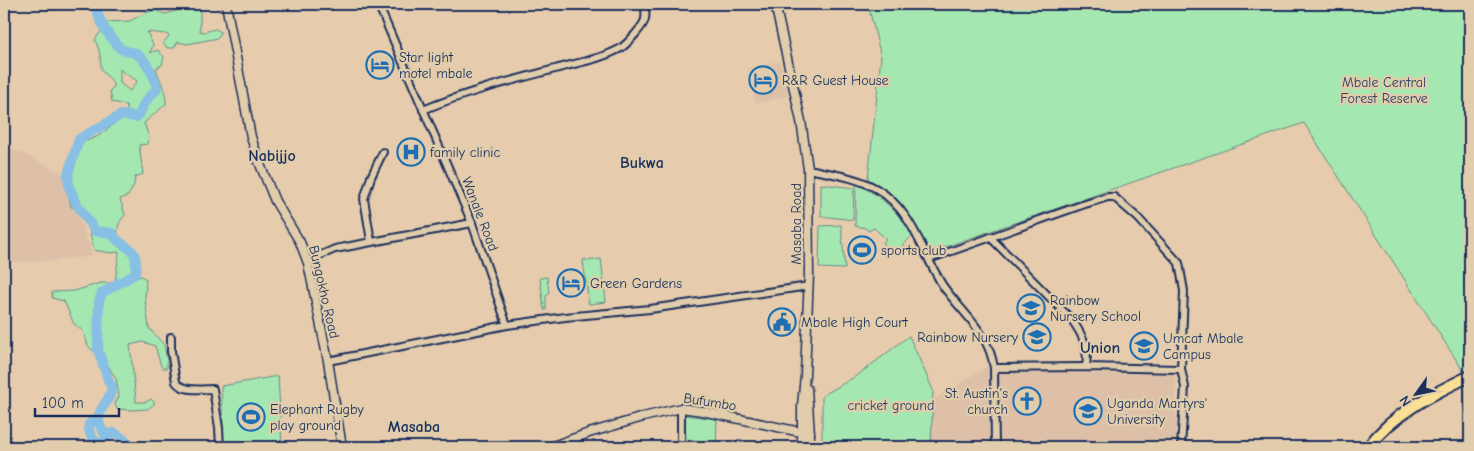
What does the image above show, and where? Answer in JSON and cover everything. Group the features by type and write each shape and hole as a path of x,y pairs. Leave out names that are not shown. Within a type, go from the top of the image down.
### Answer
{"main road":[{"path":"1368,447 1378,434 1411,407 1470,376"}],"street":[{"name":"Bungokho Road","path":"226,4 251,137 275,201 300,242 308,263 328,361 342,447"},
{"name":"Wanale Road","path":"378,4 472,223 507,325"},
{"path":"424,110 483,88 597,57 616,50 627,42 643,24 645,19 644,5 659,4"},
{"name":"Masaba Road","path":"775,4 797,103 808,169 809,286 806,434"},
{"path":"371,241 364,199 383,152"},
{"path":"808,169 848,177 878,190 902,212 917,235 928,260 943,285 984,337 992,356 994,368 995,447"},
{"path":"928,260 1108,197 1114,197 1119,200 1144,224 1179,263 1184,291 1181,369 1185,387 1181,447"},
{"path":"308,263 328,252 371,241 472,223"},
{"path":"990,237 1072,320 1082,335 1088,354 1086,367"},
{"path":"328,361 507,325 565,317 650,309 809,286"},
{"path":"171,337 176,382 179,386 184,388 213,389 220,447"},
{"path":"994,368 1181,369"},
{"path":"681,408 681,447"},
{"name":"Bufumbo","path":"550,447 588,433 681,408 806,434"},
{"path":"802,447 806,434"},
{"path":"806,434 809,447"}],"shaded area":[{"path":"780,61 789,96 756,103 748,69"},
{"path":"4,132 6,145 66,175 73,201 93,256 50,261 4,262"},
{"path":"987,366 990,366 989,447 931,447 930,402"},
{"name":"Uganda Martyrs' University","path":"999,373 1176,374 1176,447 999,447"}],"green space":[{"name":"sports club","path":"868,4 1470,4 1470,424 1465,408 1464,372 1304,123 930,252 906,211 888,193 868,179 881,57"},
{"path":"190,7 200,9 200,31 204,32 215,29 221,32 218,38 187,44 178,42 174,48 167,48 163,43 169,36 147,32 153,45 150,53 158,50 164,57 162,65 156,68 164,90 166,104 144,123 149,137 148,144 139,145 143,174 135,177 134,185 128,196 120,199 125,215 119,223 118,232 119,239 135,250 139,263 139,269 132,273 124,282 141,276 146,279 145,299 149,328 164,345 167,368 161,366 155,346 143,342 130,345 136,402 146,402 151,399 155,403 148,409 117,409 115,404 119,396 116,379 106,362 88,346 84,332 74,324 64,301 52,298 52,292 74,291 101,283 115,283 119,252 110,253 94,250 84,208 71,207 66,174 69,158 79,145 100,135 128,113 126,105 112,102 110,90 114,87 110,78 104,74 100,52 95,40 107,22 130,21 155,10 165,14","holes":["120,69 137,81 130,91 120,83"]},
{"path":"821,184 854,188 853,220 821,216"},
{"path":"856,184 873,193 888,205 913,235 894,254 883,243 886,239 874,228 869,231 855,226"},
{"path":"841,225 845,269 819,268 820,226"},
{"path":"586,259 587,261 601,259 606,302 589,304 583,260"},
{"path":"547,277 549,293 546,296 546,310 544,310 540,278"},
{"name":"cricket ground","path":"909,336 933,390 931,447 822,447 822,396 858,375"},
{"name":"Elephant Rugby play ground","path":"278,376 282,447 224,447 221,386"},
{"path":"685,415 717,419 716,447 686,447"}],"waterway":[{"path":"96,4 98,15 108,33 122,49 135,53 143,59 152,74 157,89 144,104 137,117 121,115 79,139 68,174 69,187 78,206 95,231 112,233 135,256 135,274 102,293 99,301 98,350 112,387 108,400 99,414 100,426 105,434 115,433 135,447"},
{"path":"97,419 89,424 90,435 98,443 104,443 110,434"}],"place":[{"name":"Star light motel mbale","path":"380,65"},
{"name":"R&R Guest House","path":"763,80"},
{"name":"family clinic","path":"411,152"},
{"name":"sports club","path":"862,250"},
{"name":"Green Gardens","path":"571,283"},
{"name":"Rainbow Nursery School","path":"1031,308"},
{"name":"Mbale High Court","path":"782,322"},
{"name":"Rainbow Nursery","path":"1037,337"},
{"name":"Umcat Mbale Campus","path":"1144,346"},
{"name":"St. Austin's church","path":"1027,401"},
{"name":"Uganda Martyrs' University","path":"1088,411"},
{"name":"Elephant Rugby play ground","path":"251,417"}],"district":[{"name":"Nabijjo","path":"272,156"},
{"name":"Bukwa","path":"642,163"},
{"name":"Union","path":"1100,348"},
{"name":"Masaba","path":"414,427"}],"park label":[{"name":"Mbale Central Forest Reserve","path":"1384,90"}]}
